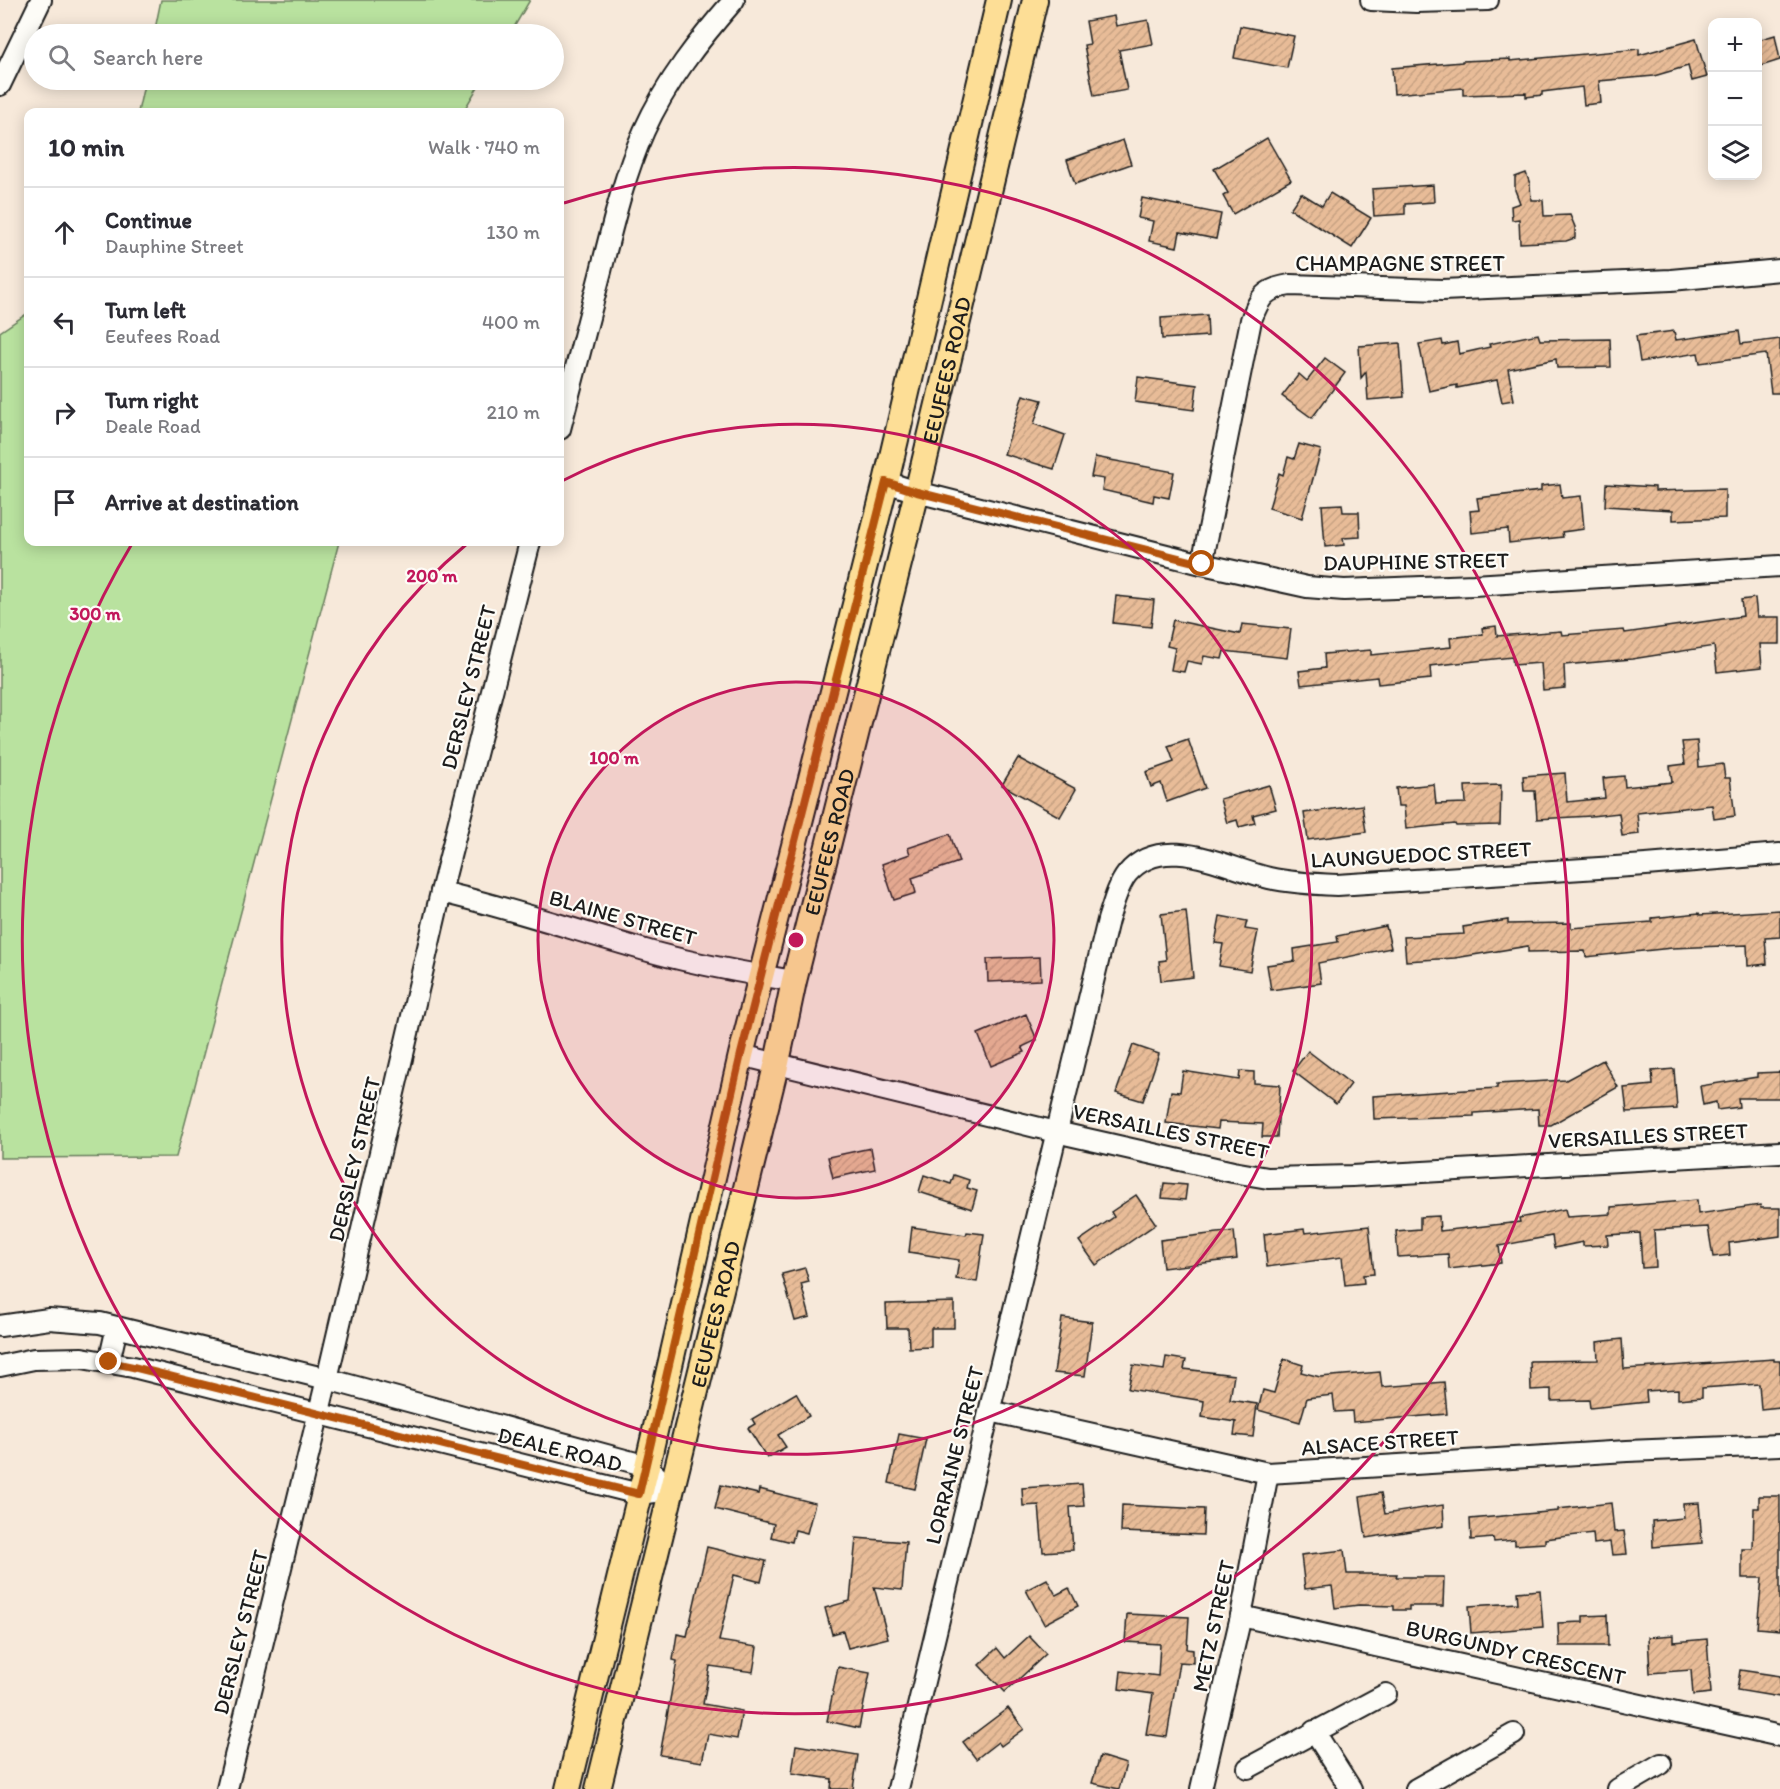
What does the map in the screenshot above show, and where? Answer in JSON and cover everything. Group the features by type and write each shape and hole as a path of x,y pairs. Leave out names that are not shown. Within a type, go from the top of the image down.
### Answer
{"main road":[{"name":"EEUFEES ROAD","path":"568,1789 647,1466 741,1054 886,482 999,0"},
{"name":"EEUFEES ROAD","path":"598,1789 777,1062 794,981 917,492 1035,0"}],"street":[{"path":"29,24 41,0"},
{"path":"564,414 618,205 645,129 689,54 734,0"},
{"path":"1377,1 1488,0"},
{"path":"0,85 24,35"},
{"name":"CHAMPAGNE STREET","path":"1202,564 1251,320 1257,304 1265,293 1277,287 1290,285 1442,290 1671,280 1780,270"},
{"name":"DAUPHINE STREET","path":"886,482 917,492 1202,564 1307,587 1344,590 1485,584 1780,566"},
{"name":"DERSLEY STREET","path":"227,1789 327,1379 441,892 529,546"},
{"name":"LAUNGUEDOC STREET","path":"1056,1132 1114,900 1127,874 1154,855 1175,853 1299,884 1337,885 1780,854"},
{"name":"BLAINE STREET","path":"441,892 484,902 646,950 760,976 794,981"},
{"name":"VERSAILLES STREET","path":"741,1054 1056,1132 1268,1178 1353,1176 1780,1152"},
{"name":"LORRAINE STREET","path":"898,1789 1056,1132"},
{"name":"DEALE ROAD","path":"0,1326 49,1319 100,1323 327,1379 647,1466 671,1491"},
{"path":"109,1362 117,1328"},
{"name":"DEALE ROAD","path":"0,1366 34,1359 82,1358 109,1362 639,1494 671,1491"},
{"name":"ALSACE STREET","path":"990,1411 1268,1473 1627,1451 1780,1445"},
{"name":"METZ STREET","path":"1201,1789 1241,1616 1268,1473"},
{"name":"BURGUNDY CRESCENT","path":"1241,1616 1780,1736"},
{"path":"1248,1768 1386,1694"},
{"path":"1314,1731 1351,1789"},
{"path":"1416,1789 1514,1734"},
{"path":"1618,1789 1661,1764"}],"green space":[{"path":"161,0 530,0 516,24 156,24"},
{"path":"143,90 476,90 465,108 139,108"},
{"path":"24,316 24,546 338,546 176,1157 0,1158 0,332"}],"building":[{"path":"1114,16 1116,26 1148,20 1153,44 1119,50 1127,90 1094,96 1084,45 1090,44 1086,21"},
{"path":"1240,26 1294,36 1287,68 1234,58"},
{"path":"1775,35 1780,60 1762,66 1762,39"},
{"path":"1696,39 1707,77 1692,81 1688,66 1654,76 1599,81 1601,103 1584,105 1582,87 1542,92 1542,95 1526,97 1526,93 1463,95 1463,88 1394,94 1392,68 1462,61 1510,59 1510,61 1639,49 1639,55"},
{"path":"1267,138 1291,180 1233,214 1223,196 1228,193 1214,169"},
{"path":"1123,140 1131,164 1075,184 1067,160"},
{"path":"1526,173 1530,184 1531,200 1543,200 1544,216 1570,215 1575,227 1575,238 1566,241 1520,243 1519,219 1512,220 1511,206 1520,203 1515,190 1515,177"},
{"path":"1433,185 1434,202 1405,204 1405,214 1374,216 1372,189"},
{"path":"1301,193 1322,206 1330,193 1371,218 1352,248 1290,209"},
{"path":"1142,198 1221,214 1216,239 1180,232 1177,247 1149,241 1153,221 1138,218"},
{"path":"1207,315 1208,336 1162,339 1161,318"},
{"path":"1674,331 1676,340 1739,331 1741,344 1780,339 1780,393 1771,393 1766,354 1700,363 1698,353 1640,362 1636,336"},
{"path":"1538,334 1540,340 1610,339 1611,367 1557,368 1556,359 1508,369 1514,400 1502,402 1497,380 1429,391 1419,344 1442,340 1443,345 1457,342 1459,354 1490,347 1489,344"},
{"path":"1400,343 1404,397 1368,400 1366,372 1361,378 1359,346"},
{"path":"1325,358 1345,373 1312,418 1282,396 1299,374 1307,381"},
{"path":"1138,377 1197,385 1194,410 1135,402"},
{"path":"1023,395 1042,400 1034,424 1065,435 1054,469 1004,454"},
{"path":"1299,444 1321,450 1302,518 1269,508 1279,473 1283,475 1288,457 1294,459"},
{"path":"1095,457 1174,472 1169,498 1154,495 1153,502 1102,490 1104,479 1091,477"},
{"path":"1560,484 1562,498 1581,496 1584,529 1562,532 1563,537 1509,543 1508,529 1472,533 1470,511 1479,510 1477,498 1541,491 1541,486"},
{"path":"1606,484 1655,487 1655,491 1725,489 1725,518 1673,520 1673,510 1605,506"},
{"path":"1342,504 1343,512 1359,512 1360,537 1343,538 1344,545 1325,547 1322,505"},
{"path":"1116,596 1154,600 1151,627 1113,623"},
{"path":"1755,598 1757,617 1780,617 1780,644 1760,644 1762,667 1717,672 1714,646 1632,659 1564,665 1565,688 1543,690 1541,663 1513,665 1512,657 1430,666 1431,679 1378,684 1377,677 1301,685 1299,671 1325,668 1324,654 1371,650 1371,655 1451,647 1450,638 1483,634 1482,628 1496,626 1497,636 1561,631 1562,635 1624,630 1625,633 1743,616 1741,600"},
{"path":"1173,620 1240,634 1242,624 1291,629 1287,658 1224,651 1222,659 1204,656 1202,664 1187,661 1184,672 1171,670 1175,648 1167,646"},
{"path":"1188,739 1205,788 1167,802 1161,783 1151,787 1146,772 1174,762 1168,746"},
{"path":"1697,741 1699,767 1723,764 1725,778 1730,778 1735,816 1714,819 1712,805 1637,813 1639,834 1622,836 1619,813 1537,819 1535,791 1524,791 1523,776 1565,773 1567,802 1605,798 1603,778 1624,776 1625,787 1672,782 1670,766 1685,764 1682,742"},
{"path":"1018,758 1076,789 1060,817 1002,785"},
{"path":"1434,784 1436,804 1466,803 1465,786 1501,785 1500,825 1456,826 1455,824 1406,829 1404,806 1398,806 1396,788"},
{"path":"1269,785 1276,809 1253,815 1255,823 1239,827 1237,820 1227,823 1220,799"},
{"path":"1362,805 1366,832 1308,840 1304,813"},
{"path":"950,834 959,862 912,878 916,893 894,900 882,864 910,854 908,848"},
{"path":"1780,910 1780,937 1765,938 1767,964 1748,966 1747,945 1672,948 1586,957 1585,951 1528,952 1528,946 1455,958 1406,961 1404,937 1464,934 1463,927 1508,920 1508,924 1571,923 1571,928 1652,922 1652,918 1699,913 1700,915"},
{"path":"1186,911 1193,977 1161,981 1159,961 1166,960 1161,914"},
{"path":"1220,916 1247,921 1245,929 1258,931 1250,971 1219,966 1223,944 1215,943"},
{"path":"1386,926 1391,948 1318,963 1321,983 1271,990 1267,965 1295,961 1294,949 1338,942 1337,936"},
{"path":"1040,957 1041,980 988,982 987,959"},
{"path":"1026,1014 1037,1040 1022,1047 1025,1052 991,1066 978,1034"},
{"path":"1133,1045 1159,1054 1143,1101 1116,1093"},
{"path":"1308,1051 1351,1084 1336,1104 1293,1071"},
{"path":"1603,1060 1618,1087 1551,1125 1539,1125 1538,1109 1474,1113 1474,1116 1374,1119 1373,1096 1497,1088 1497,1084 1566,1080"},
{"path":"1674,1069 1677,1109 1627,1112 1624,1088 1653,1085 1652,1071"},
{"path":"1183,1071 1239,1080 1240,1071 1254,1072 1254,1083 1280,1085 1277,1137 1262,1137 1263,1124 1219,1122 1218,1129 1166,1123 1171,1091 1180,1092"},
{"path":"1780,1072 1780,1098 1738,1098 1739,1107 1717,1110 1716,1102 1703,1105 1700,1086 1757,1077 1757,1073"},
{"path":"871,1148 875,1169 833,1178 828,1157"},
{"path":"924,1175 951,1184 954,1175 969,1180 967,1188 977,1191 972,1209 919,1192"},
{"path":"1164,1183 1187,1185 1185,1200 1162,1198"},
{"path":"1136,1195 1156,1224 1096,1265 1079,1241 1114,1217 1111,1212"},
{"path":"1697,1200 1698,1214 1760,1205 1761,1208 1780,1208 1780,1236 1729,1243 1730,1255 1713,1257 1708,1227 1654,1230 1656,1267 1642,1268 1640,1233 1607,1235 1608,1245 1583,1246 1583,1242 1554,1248 1552,1236 1499,1246 1501,1263 1449,1269 1448,1254 1398,1257 1396,1231 1420,1229 1420,1217 1439,1216 1440,1231 1520,1222 1519,1218 1565,1209 1567,1217 1611,1214 1611,1207"},
{"path":"1369,1226 1374,1274 1363,1275 1364,1283 1345,1285 1342,1257 1267,1267 1264,1234 1304,1229 1305,1233"},
{"path":"912,1227 966,1235 967,1232 984,1234 977,1282 956,1279 959,1260 909,1252"},
{"path":"1234,1231 1237,1259 1163,1268 1160,1240"},
{"path":"805,1268 809,1282 801,1284 810,1317 795,1321 782,1274"},
{"path":"954,1302 954,1328 931,1328 931,1347 909,1348 908,1328 887,1328 886,1304"},
{"path":"1062,1318 1092,1322 1085,1376 1054,1373"},
{"path":"1622,1339 1624,1369 1774,1359 1774,1361 1780,1361 1780,1407 1761,1409 1759,1384 1702,1388 1702,1397 1678,1399 1678,1389 1646,1391 1647,1402 1590,1408 1589,1400 1551,1401 1551,1389 1531,1390 1530,1361 1598,1360 1597,1342"},
{"path":"1166,1357 1186,1360 1184,1369 1234,1375 1230,1400 1257,1404 1253,1437 1234,1435 1236,1422 1202,1417 1204,1401 1128,1389 1133,1365 1164,1370"},
{"path":"1284,1359 1303,1365 1301,1372 1320,1377 1380,1372 1382,1387 1444,1382 1447,1414 1353,1422 1352,1411 1335,1412 1333,1395 1307,1398 1300,1422 1258,1410 1263,1390 1274,1393"},
{"path":"796,1393 809,1416 778,1435 786,1447 767,1458 748,1428 755,1424 752,1419"},
{"path":"899,1434 926,1439 915,1489 889,1483"},
{"path":"1082,1484 1084,1506 1070,1507 1073,1550 1043,1552 1039,1505 1023,1506 1022,1488"},
{"path":"721,1485 758,1494 759,1489 815,1503 807,1533 795,1530 792,1542 771,1537 774,1524 715,1509"},
{"path":"1381,1493 1385,1514 1443,1505 1444,1526 1366,1538 1360,1497"},
{"path":"1759,1496 1780,1496 1780,1630 1757,1628 1762,1578 1742,1578 1742,1549 1753,1549 1754,1508 1759,1508"},
{"path":"1611,1503 1614,1532 1624,1531 1627,1554 1612,1555 1610,1542 1594,1544 1593,1533 1545,1539 1545,1543 1515,1545 1515,1540 1494,1542 1493,1538 1471,1540 1470,1519 1558,1511 1558,1509"},
{"path":"1699,1503 1702,1543 1653,1547 1652,1521 1684,1518 1683,1504"},
{"path":"1122,1505 1204,1509 1203,1535 1121,1532"},
{"path":"856,1538 906,1542 902,1590 874,1587 888,1638 848,1648 843,1631 832,1634 825,1608 850,1601"},
{"path":"707,1547 766,1561 761,1582 734,1575 719,1641 757,1647 753,1672 710,1666 703,1704 742,1711 737,1739 708,1734 702,1762 660,1755 677,1661 673,1660 677,1634 687,1636"},
{"path":"1344,1550 1347,1574 1444,1577 1443,1606 1409,1606 1409,1610 1394,1610 1394,1606 1359,1605 1335,1608 1332,1586 1305,1589 1301,1555"},
{"path":"1047,1579 1056,1595 1069,1588 1078,1606 1044,1624 1026,1590"},
{"path":"1540,1590 1543,1627 1471,1633 1469,1606 1518,1603 1517,1592"},
{"path":"1127,1614 1189,1617 1187,1649 1193,1650 1193,1663 1179,1662 1167,1737 1146,1734 1153,1694 1119,1689 1121,1671 1158,1676 1160,1644 1125,1642"},
{"path":"1607,1615 1608,1646 1559,1646 1558,1623 1583,1622 1583,1616"},
{"path":"1674,1635 1674,1642 1707,1639 1711,1693 1693,1695 1691,1670 1650,1673 1648,1637"},
{"path":"1029,1636 1046,1654 1005,1692 979,1665 997,1648 1005,1658"},
{"path":"838,1667 870,1673 859,1728 827,1721"},
{"path":"1740,1670 1780,1676 1780,1697 1737,1690"},
{"path":"1008,1708 1024,1729 1001,1746 998,1742 976,1759 963,1742"},
{"path":"796,1745 858,1755 853,1789 831,1789 832,1779 792,1773"},
{"path":"1100,1756 1126,1764 1119,1789 1092,1783"}],"route":[{"path":"109,1362 639,1494 760,976 886,482 917,492 1202,564"}]}
